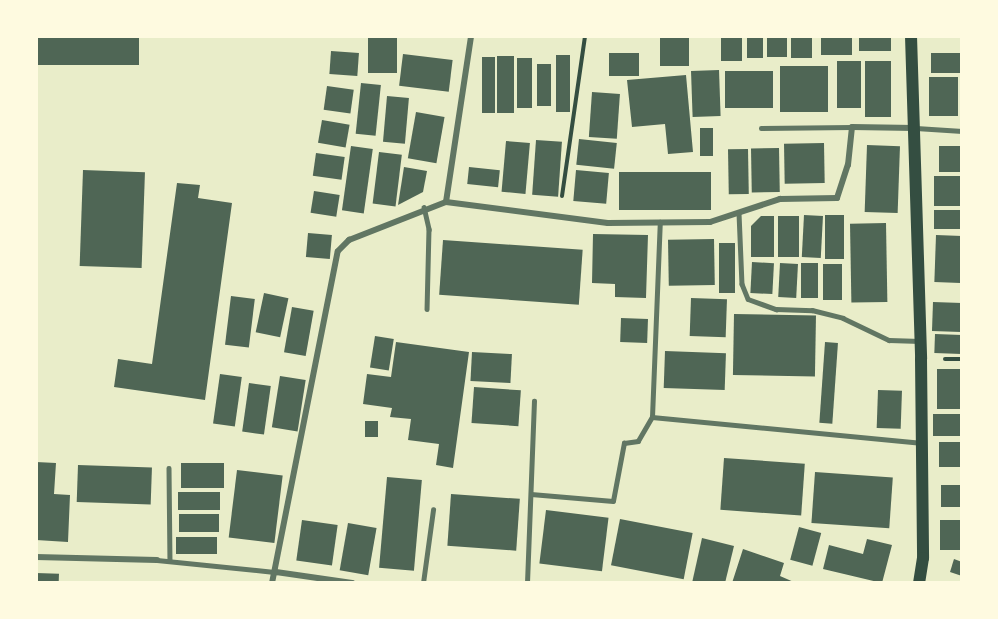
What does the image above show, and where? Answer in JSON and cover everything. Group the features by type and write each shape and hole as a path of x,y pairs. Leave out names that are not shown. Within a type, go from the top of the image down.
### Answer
{"main road":[{"path":"911,36 922,444 923,558 919,583"}],"street":[{"path":"446,202 471,36"},
{"path":"272,583 338,251 349,240 424,207 446,202 559,214 608,223 710,222 780,199 837,198 848,165 852,127 914,128"},
{"path":"36,556 157,560"},
{"path":"276,572 352,583"}],"lane":[{"path":"761,128 852,127"},
{"path":"914,128 962,130"},
{"path":"424,207 429,229 427,309"},
{"path":"739,213 742,284 747,299 776,309 812,310 843,318 889,340 920,341"},
{"path":"531,494 613,501 624,443 638,441 652,417 660,222"},
{"path":"527,583 534,401"},
{"path":"652,417 922,444"},
{"path":"169,468 170,561"},
{"path":"423,583 433,510"},
{"path":"157,560 276,572"}],"path":[{"path":"559,214 585,36"}],"building":[{"path":"36,36 139,36 139,65 36,65"},
{"path":"368,36 397,36 397,73 368,73"},
{"path":"660,36 689,36 689,66 660,66"},
{"path":"721,36 742,36 742,61 721,61"},
{"path":"747,36 763,36 763,58 747,58"},
{"path":"767,36 787,36 787,57 767,57"},
{"path":"791,36 812,36 812,58 791,58"},
{"path":"821,36 852,36 852,55 821,55"},
{"path":"859,36 891,36 891,51 859,51"},
{"path":"331,51 359,53 357,76 329,74"},
{"path":"609,53 639,53 639,76 609,76"},
{"path":"931,53 962,53 962,73 931,73"},
{"path":"403,54 453,60 449,92 399,86"},
{"path":"556,55 570,55 570,112 556,112"},
{"path":"497,56 514,56 514,113 497,113"},
{"path":"482,57 495,57 495,113 482,113"},
{"path":"517,58 532,58 532,108 517,108"},
{"path":"837,61 861,61 861,108 837,108"},
{"path":"865,61 891,61 891,117 865,117"},
{"path":"537,64 551,64 551,106 537,106"},
{"path":"780,66 828,66 828,112 780,112"},
{"path":"719,70 721,116 693,117 691,71"},
{"path":"725,71 773,71 773,108 725,108"},
{"path":"686,75 693,152 668,154 665,124 632,127 627,80"},
{"path":"929,77 958,77 958,116 929,116"},
{"path":"361,83 381,85 376,136 356,134"},
{"path":"327,86 354,90 350,114 324,110"},
{"path":"592,92 620,94 617,139 589,137"},
{"path":"387,96 409,98 405,144 383,142"},
{"path":"416,112 445,117 436,163 408,158"},
{"path":"322,120 350,125 346,148 318,143"},
{"path":"700,128 713,128 713,156 700,156"},
{"path":"579,139 617,143 614,169 576,165"},
{"path":"536,140 562,142 558,197 532,195"},
{"path":"506,141 530,143 525,194 502,192"},
{"path":"824,143 825,183 785,184 784,144"},
{"path":"867,145 900,146 898,213 865,212"},
{"path":"351,146 373,149 364,213 342,210"},
{"path":"939,146 962,146 962,172 939,172"},
{"path":"751,148 779,148 780,192 752,192"},
{"path":"728,149 748,149 749,194 729,194"},
{"path":"379,152 402,155 395,206 373,204"},
{"path":"316,153 345,157 342,180 313,176"},
{"path":"404,167 427,171 423,192 398,205"},
{"path":"469,167 500,170 498,187 467,184"},
{"path":"83,170 145,172 142,268 80,266"},
{"path":"576,170 609,173 606,204 573,201"},
{"path":"619,172 711,172 711,210 619,210"},
{"path":"934,176 962,176 962,206 934,206"},
{"path":"177,183 200,185 198,198 232,203 205,400 114,387 118,359 152,364"},
{"path":"314,191 340,195 336,217 311,213"},
{"path":"934,210 962,210 962,229 934,229"},
{"path":"804,215 823,216 821,258 802,257"},
{"path":"825,215 844,215 844,259 825,259"},
{"path":"761,216 774,216 774,257 751,257 751,226"},
{"path":"778,216 799,216 799,257 778,257"},
{"path":"886,223 887,302 851,303 850,224"},
{"path":"308,233 332,235 330,259 306,257"},
{"path":"593,234 648,235 646,298 615,297 615,284 592,283"},
{"path":"936,235 962,236 960,283 934,282"},
{"path":"714,239 715,285 669,286 668,240"},
{"path":"443,240 583,250 579,305 439,295"},
{"path":"719,243 735,243 735,293 719,293"},
{"path":"752,262 774,263 772,294 750,293"},
{"path":"780,263 798,264 796,298 778,297"},
{"path":"801,263 818,263 818,298 801,298"},
{"path":"823,264 842,264 842,300 823,300"},
{"path":"264,293 288,298 280,337 256,332"},
{"path":"231,296 255,299 249,348 225,345"},
{"path":"691,298 727,299 726,337 690,336"},
{"path":"933,302 962,303 961,332 932,331"},
{"path":"292,307 314,311 306,356 284,352"},
{"path":"734,314 816,315 815,376 733,375"},
{"path":"621,318 648,319 647,343 620,342"},
{"path":"935,334 962,335 961,354 934,353"},
{"path":"375,336 394,339 389,371 370,368"},
{"path":"396,342 469,352 453,468 436,465 439,444 408,440 411,419 390,417 392,408 363,404 367,374 391,377"},
{"path":"825,342 838,343 832,424 819,423"},
{"path":"665,351 726,353 725,390 664,388"},
{"path":"472,352 512,354 510,383 470,381"},
{"path":"937,369 962,369 962,409 937,409"},
{"path":"220,374 242,377 235,427 213,424"},
{"path":"280,376 306,380 298,431 272,427"},
{"path":"249,383 271,386 264,435 242,432"},
{"path":"474,387 521,390 518,426 471,423"},
{"path":"878,390 902,391 901,429 877,428"},
{"path":"933,414 962,414 962,436 933,436"},
{"path":"365,421 378,421 378,437 365,437"},
{"path":"939,442 962,442 962,467 939,467"},
{"path":"724,458 805,464 801,516 720,510"},
{"path":"36,462 56,463 54,494 70,495 68,542 36,540"},
{"path":"181,463 224,463 224,488 181,488"},
{"path":"78,465 152,468 151,505 77,502"},
{"path":"237,470 283,476 274,543 229,537"},
{"path":"815,472 893,477 889,528 811,523"},
{"path":"387,477 422,480 414,571 379,568"},
{"path":"941,485 962,485 962,507 941,507"},
{"path":"178,492 220,492 220,510 178,510"},
{"path":"451,494 520,499 516,551 447,546"},
{"path":"546,510 609,518 602,571 539,564"},
{"path":"179,514 219,514 219,532 179,532"},
{"path":"620,519 693,533 684,579 611,565"},
{"path":"302,520 338,525 332,566 296,561"},
{"path":"940,520 962,520 962,550 940,550"},
{"path":"348,523 377,528 368,575 340,570"},
{"path":"799,527 821,533 812,566 790,560"},
{"path":"176,537 217,537 217,554 176,554"},
{"path":"702,538 734,546 725,583 692,583"},
{"path":"867,539 892,545 882,583 823,569 829,545 863,554"},
{"path":"743,549 784,563 780,576 796,583 732,583"},
{"path":"954,559 962,562 962,576 950,572"},
{"path":"36,573 59,574 59,583 36,583"}]}
